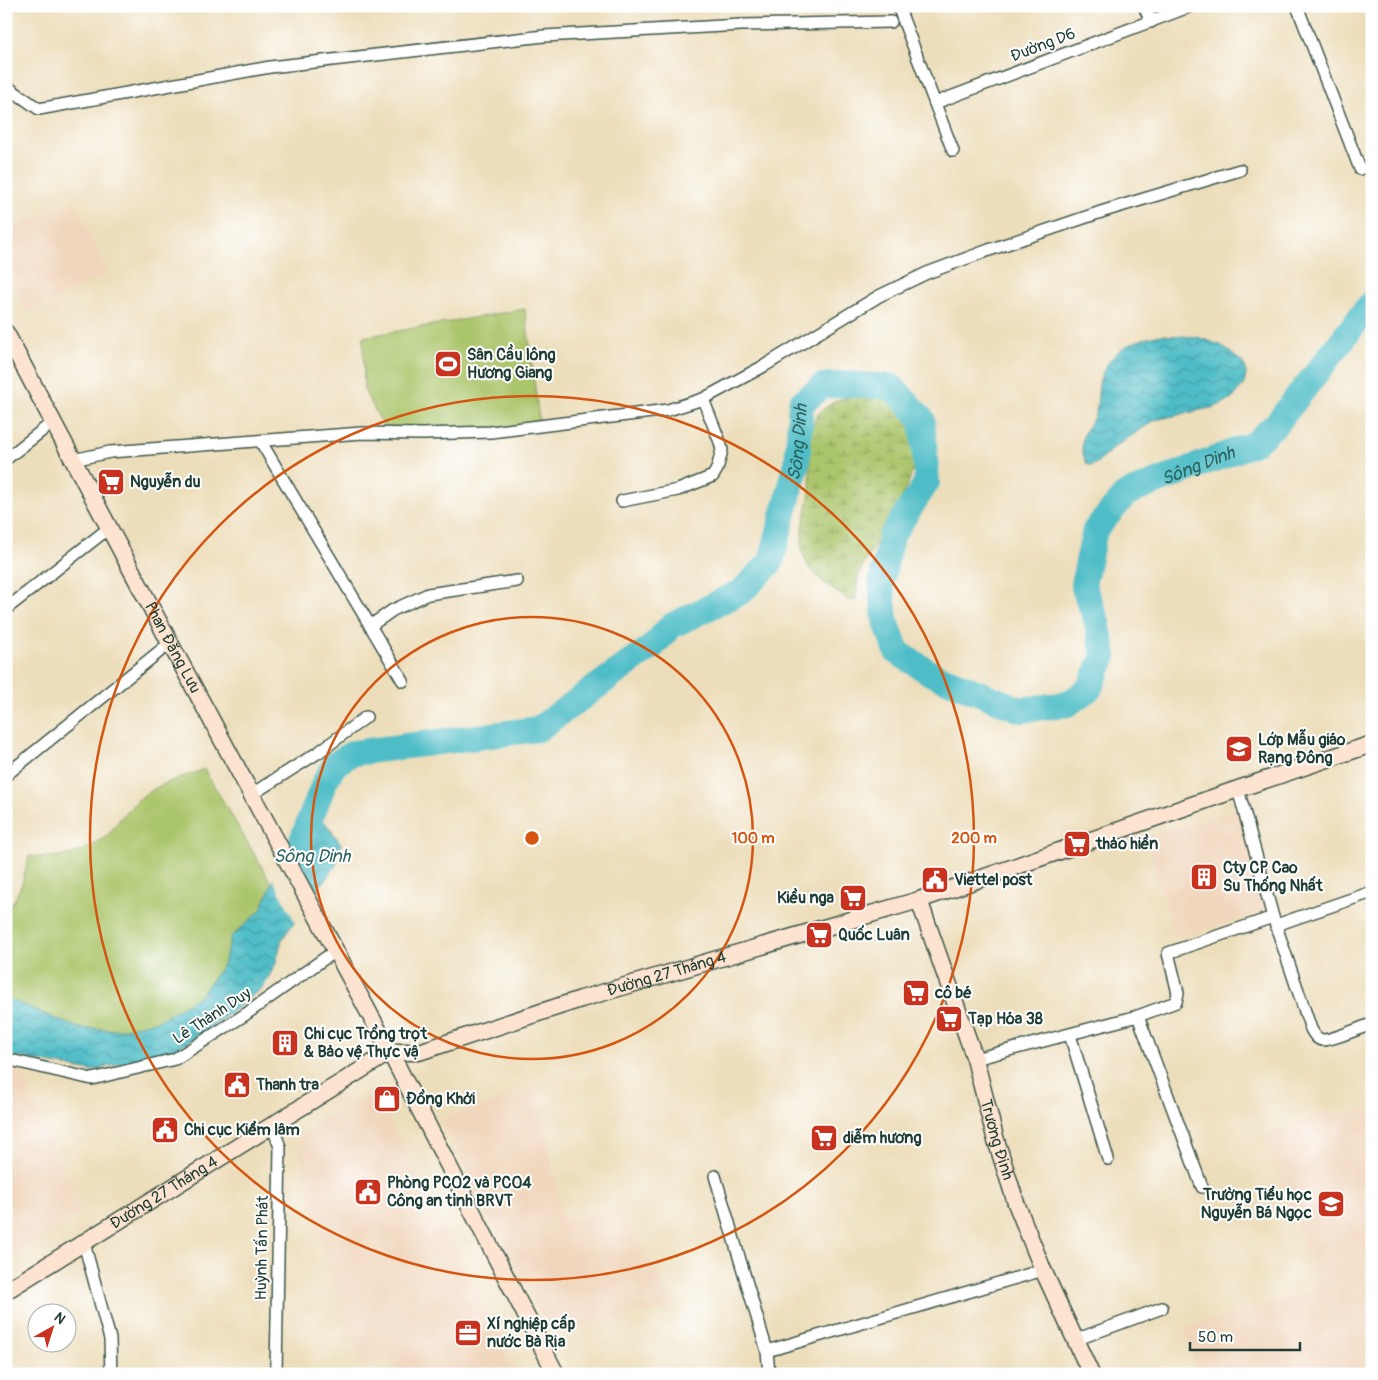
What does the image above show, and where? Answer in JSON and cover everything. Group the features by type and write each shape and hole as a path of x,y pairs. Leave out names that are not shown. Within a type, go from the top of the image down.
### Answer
{"street":[{"path":"898,6 954,151"},
{"path":"1144,6 1151,22"},
{"name":"Đường D6","path":"935,103 1191,6"},
{"path":"1297,6 1360,169"},
{"path":"6,86 39,109 270,67 544,36 741,25 891,22"},
{"path":"73,460 110,452 362,433 491,432 668,410 703,399 764,366 879,296 927,273 988,250 1104,211 1240,170"},
{"name":"Phan Đăng Lưu","path":"6,333 337,956 390,1052 556,1374"},
{"path":"622,501 678,490 713,476 722,450 703,399"},
{"path":"6,459 53,422"},
{"path":"261,442 403,681"},
{"path":"6,609 109,528"},
{"path":"370,626 393,610 428,594 517,581"},
{"path":"6,760 10,772 170,643"},
{"path":"252,796 319,752 366,717"},
{"name":"Đường 27 Tháng 4","path":"6,1291 390,1052 419,1052 581,999 919,900 1372,744"},
{"path":"1238,789 1274,921 1310,1029 1315,1036 1322,1040 1372,1024"},
{"path":"975,1059 1138,1016 1176,1002 1178,993 1168,953 1372,892"},
{"name":"Trương Định","path":"919,900 975,1059 995,1137 1016,1203 1043,1270 1091,1374"},
{"name":"Lê Thành Duy","path":"6,1059 92,1079 176,1059 337,956"},
{"path":"1138,1016 1202,1187"},
{"path":"1070,1035 1108,1159"},
{"name":"Huỳnh Tấn Phát","path":"272,1125 280,1147 276,1374"},
{"path":"715,1176 767,1351 769,1374"},
{"path":"84,1243 110,1339 111,1374"},
{"path":"767,1351 1043,1270"},
{"path":"1076,1340 1162,1308"}],"shaded area":[{"path":"75,202 107,274 27,312 6,272 6,230"},
{"path":"1237,810 1266,912 1175,937 1146,836"},
{"path":"6,1067 21,1070 81,1213 6,1260"},
{"path":"537,1087 563,1218 618,1211 677,1306 550,1332 518,1274 441,1119"},
{"name":"Phòng PC02 và PC04 Công an tỉnh BRVT","path":"370,1096 382,1106 520,1374 398,1374 390,1357 362,1368 319,1238 298,1146 300,1136 306,1129 353,1102"},
{"name":"Trường Tiểu học Nguyễn Bá Ngọc","path":"1331,1109 1333,1115 1372,1109 1372,1374 1197,1374 1185,1328 1316,1289 1314,1274 1265,1135"}],"green space":[{"name":"Sân Cầu lông Hương Giang","path":"525,309 540,427 386,430 364,390 363,337"},
{"path":"871,390 888,394 902,404 914,421 918,441 915,463 907,486 861,569 858,577 856,599 851,601 817,577 804,557 802,540 810,488 810,438 817,416 822,410 842,399"},
{"path":"204,769 272,884 261,910 231,937 223,965 201,995 158,1021 117,1030 78,1028 6,998 6,912 15,899 22,883 29,856 60,856 88,848 109,834 126,812 144,795 165,784"}],"water":[{"path":"1162,335 1197,337 1221,345 1245,366 1244,384 1232,399 1215,407 1155,420 1113,448 1100,461 1091,466 1087,464 1083,452 1082,439 1095,415 1099,384 1104,370 1116,354 1132,343"},
{"name":"Sông Dinh","path":"325,822 341,844 336,865 282,939 276,963 264,986 223,1019 177,1049 91,1071 6,1055 6,998 78,1028 117,1030 158,1021 201,995 223,965 231,937 261,910 296,826"}],"pier":[{"path":"286,844 315,899 296,924 272,877"}],"waterway":[{"name":"Sông Dinh","path":"295,858 325,781 335,764 353,753 538,729 653,646 671,626 741,592 771,562 797,463 801,403 823,386 845,384 892,387 922,419 927,482 891,537 881,583 885,619 897,652 932,674 1021,710 1068,704 1090,688 1104,656 1097,622 1083,585 1095,530 1126,494 1255,443 1278,422 1372,302"}],"place":[{"name":"Sân Cầu lông Hương Giang","path":"448,364"},
{"name":"Nguyễn du","path":"111,482"},
{"name":"Lớp Mẫu giáo Rạng Đông","path":"1239,749"},
{"name":"thảo hiền","path":"1077,844"},
{"name":"Cty CP Cao Su Thống Nhất","path":"1204,877"},
{"name":"Viettel post","path":"935,880"},
{"name":"Kiều nga","path":"853,898"},
{"name":"Quốc Luân","path":"819,935"},
{"name":"cô bé","path":"916,993"},
{"name":"Tạp Hóa 38","path":"949,1019"},
{"name":"Chi cục Trồng trọt & Bảo vệ Thực vậ","path":"285,1043"},
{"name":"Thanh tra","path":"237,1085"},
{"name":"Đồng Khởi","path":"387,1099"},
{"name":"Chi cục Kiểm lâm","path":"165,1130"},
{"name":"diễm hương","path":"824,1138"},
{"name":"Phòng PC02 và PC04 Công an tỉnh BRVT","path":"368,1192"},
{"name":"Trường Tiểu học Nguyễn Bá Ngọc","path":"1331,1204"},
{"name":"Xí nghiệp cấp nước Bà Rịa","path":"468,1333"}]}
